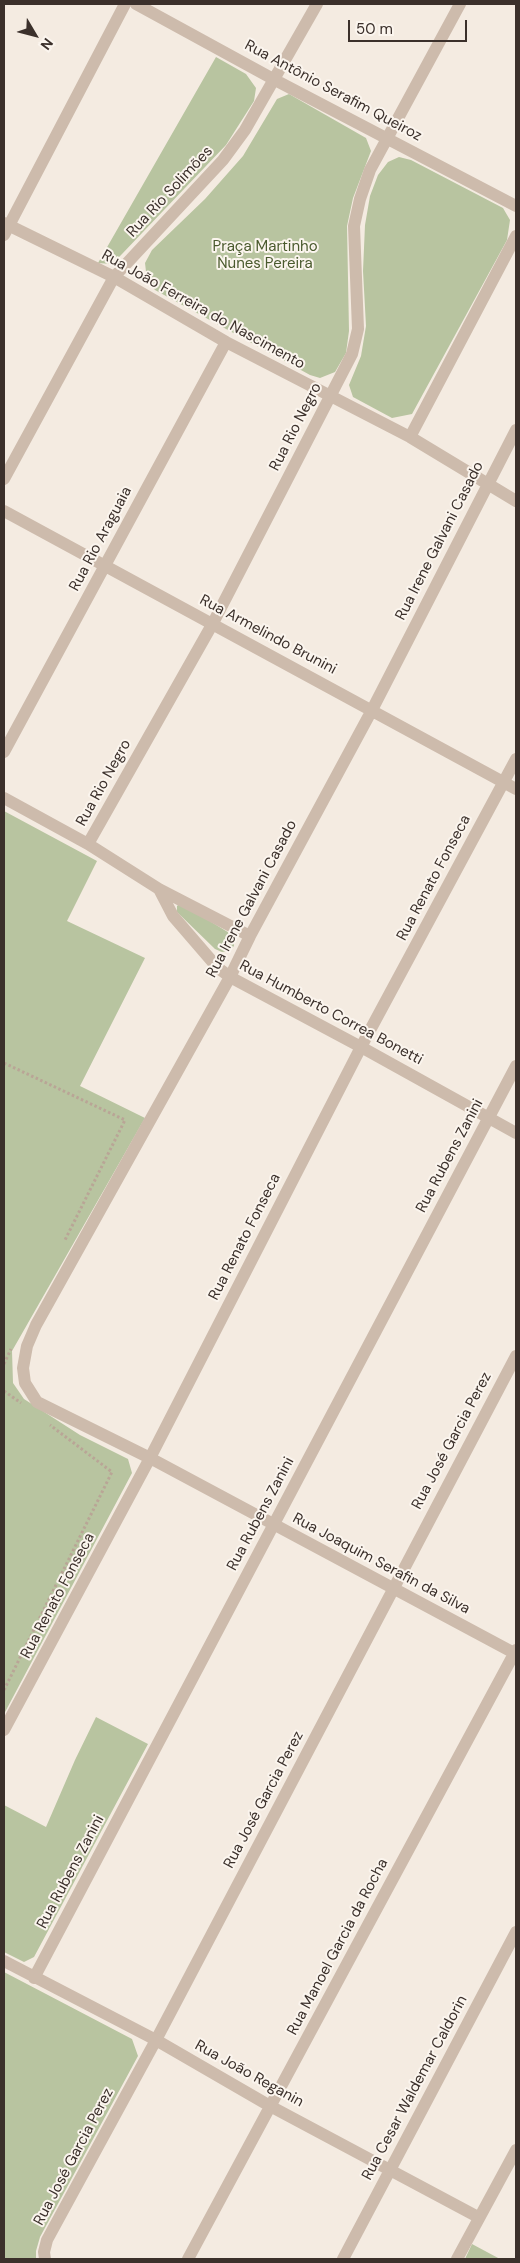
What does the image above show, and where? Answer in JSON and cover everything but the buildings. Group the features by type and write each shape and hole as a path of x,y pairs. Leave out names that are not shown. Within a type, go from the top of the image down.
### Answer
{"street":[{"path":"5,227 125,4"},
{"name":"Rua Antônio Serafim Queiroz","path":"136,4 275,80 516,206"},
{"name":"Rua Rio Solimões","path":"4,479 114,277 223,160 245,130 317,4"},
{"name":"Rua Rio Negro","path":"88,844 213,623 352,354 358,329 354,226 360,200 370,170 460,4"},
{"name":"Rua João Ferreira do Nascimento","path":"5,227 114,277 226,342 329,397 410,437 516,501"},
{"path":"410,437 516,236"},
{"name":"Rua Rio Araguaia","path":"4,752 226,342"},
{"name":"Rua Irene Galvani Casado","path":"25,1383 23,1368 27,1346 36,1325 230,978 250,936 372,710 516,430"},
{"name":"Rua Armelindo Brunini","path":"4,511 516,789"},
{"name":"Rua Renato Fonseca","path":"4,1730 150,1458 361,1047 516,759"},
{"name":"Rua Humberto Correa Bonetti","path":"4,798 88,844 159,889 250,936"},
{"name":"Rua Humberto Correa Bonetti","path":"159,889 173,916 217,967 230,978 361,1047 516,1133"},
{"name":"Rua Rubens Zanini","path":"34,1978 516,1066"},
{"name":"Rua José Garcia Perez","path":"45,2259 44,2252 47,2240 156,2040 516,1356"},
{"name":"Rua Joaquim Serafin da Silva","path":"25,1383 37,1402 150,1458 392,1589 516,1653"},
{"name":"Rua Manoel Garcia da Rocha","path":"188,2259 516,1653"},
{"name":"Rua Cesar Waldemar Caldorin","path":"343,2259 516,1932"},
{"name":"Rua João Reganin","path":"4,1962 156,2040 270,2106 390,2168 478,2217"},
{"path":"457,2259 478,2217 516,2150"}],"path":[{"path":"4,1063 125,1120 65,1242"},
{"path":"4,1364 12,1346"},
{"path":"4,1391 27,1408"},
{"path":"4,1690 112,1472 42,1420"}],"green space":[{"path":"216,57 246,74 256,88 254,101 226,145 122,254 112,264 98,263"},
{"name":"Praça Martinho Nunes Pereira","path":"289,94 366,138 371,151 353,198 347,226 349,331 346,353 335,372 320,378 310,375 155,290 147,280 145,263 152,250 205,199 243,156 277,99"},
{"path":"399,157 411,160 503,208 510,220 507,240 412,414 392,418 353,397 349,385 361,356 366,326 363,271 365,225 370,196 378,175 388,162"},
{"path":"4,811 97,861 67,921 145,958 80,1086 145,1118 12,1351 13,1383 24,1399 80,1435 128,1459 132,1473 4,1714"},
{"path":"180,903 231,934 234,946 229,951 222,952 215,949 177,912 177,906"},
{"path":"96,1717 148,1744 34,1957 24,1962 4,1952 4,1805 46,1827"},
{"path":"4,1972 132,2039 138,2056 40,2237 36,2259 4,2259"},
{"path":"472,2244 500,2259 465,2259"}]}
